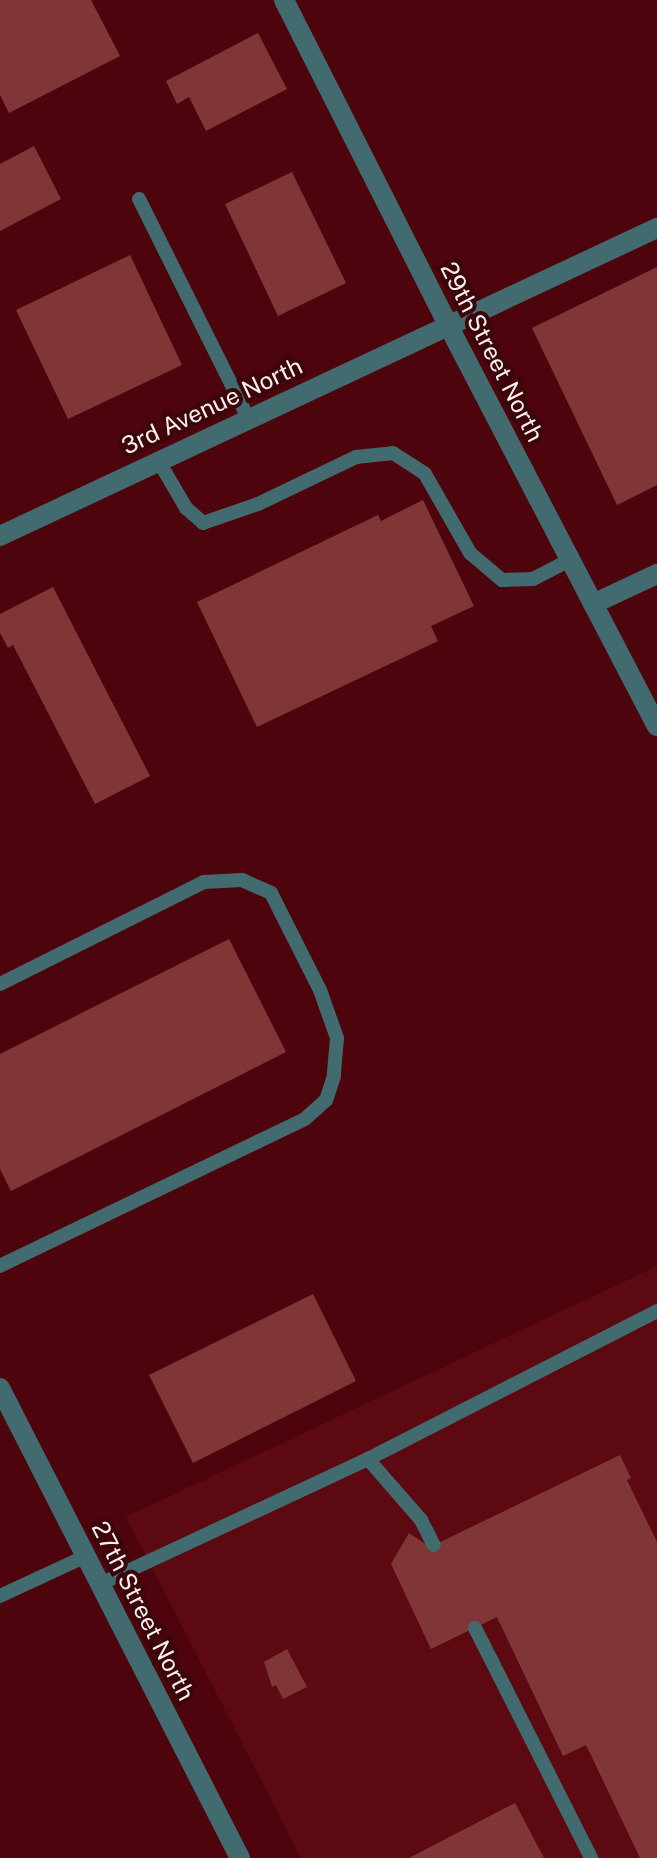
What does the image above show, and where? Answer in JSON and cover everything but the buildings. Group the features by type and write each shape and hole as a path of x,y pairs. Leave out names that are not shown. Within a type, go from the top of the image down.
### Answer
{"street":[{"name":"29th Street North","path":"284,0 448,325 657,726"},
{"name":"3rd Avenue North","path":"0,536 657,228"},
{"path":"593,604 657,574"},
{"name":"27th Street North","path":"0,1388 240,1858"}],"lane":[{"path":"139,199 248,418"},
{"path":"158,460 186,508 203,523 258,504 356,457 393,453 425,474 470,553 502,580 533,579 570,560"},
{"path":"0,984 204,882 242,880 271,893 320,990 337,1038 334,1076 326,1100 305,1119 0,1266"},
{"path":"100,1584 368,1459 657,1311"},
{"path":"368,1459 421,1520 434,1545"},
{"path":"0,1596 86,1556"},
{"path":"475,1628 591,1858"}],"shaded area":[{"path":"657,1266 657,1858 301,1858 126,1517"}]}
